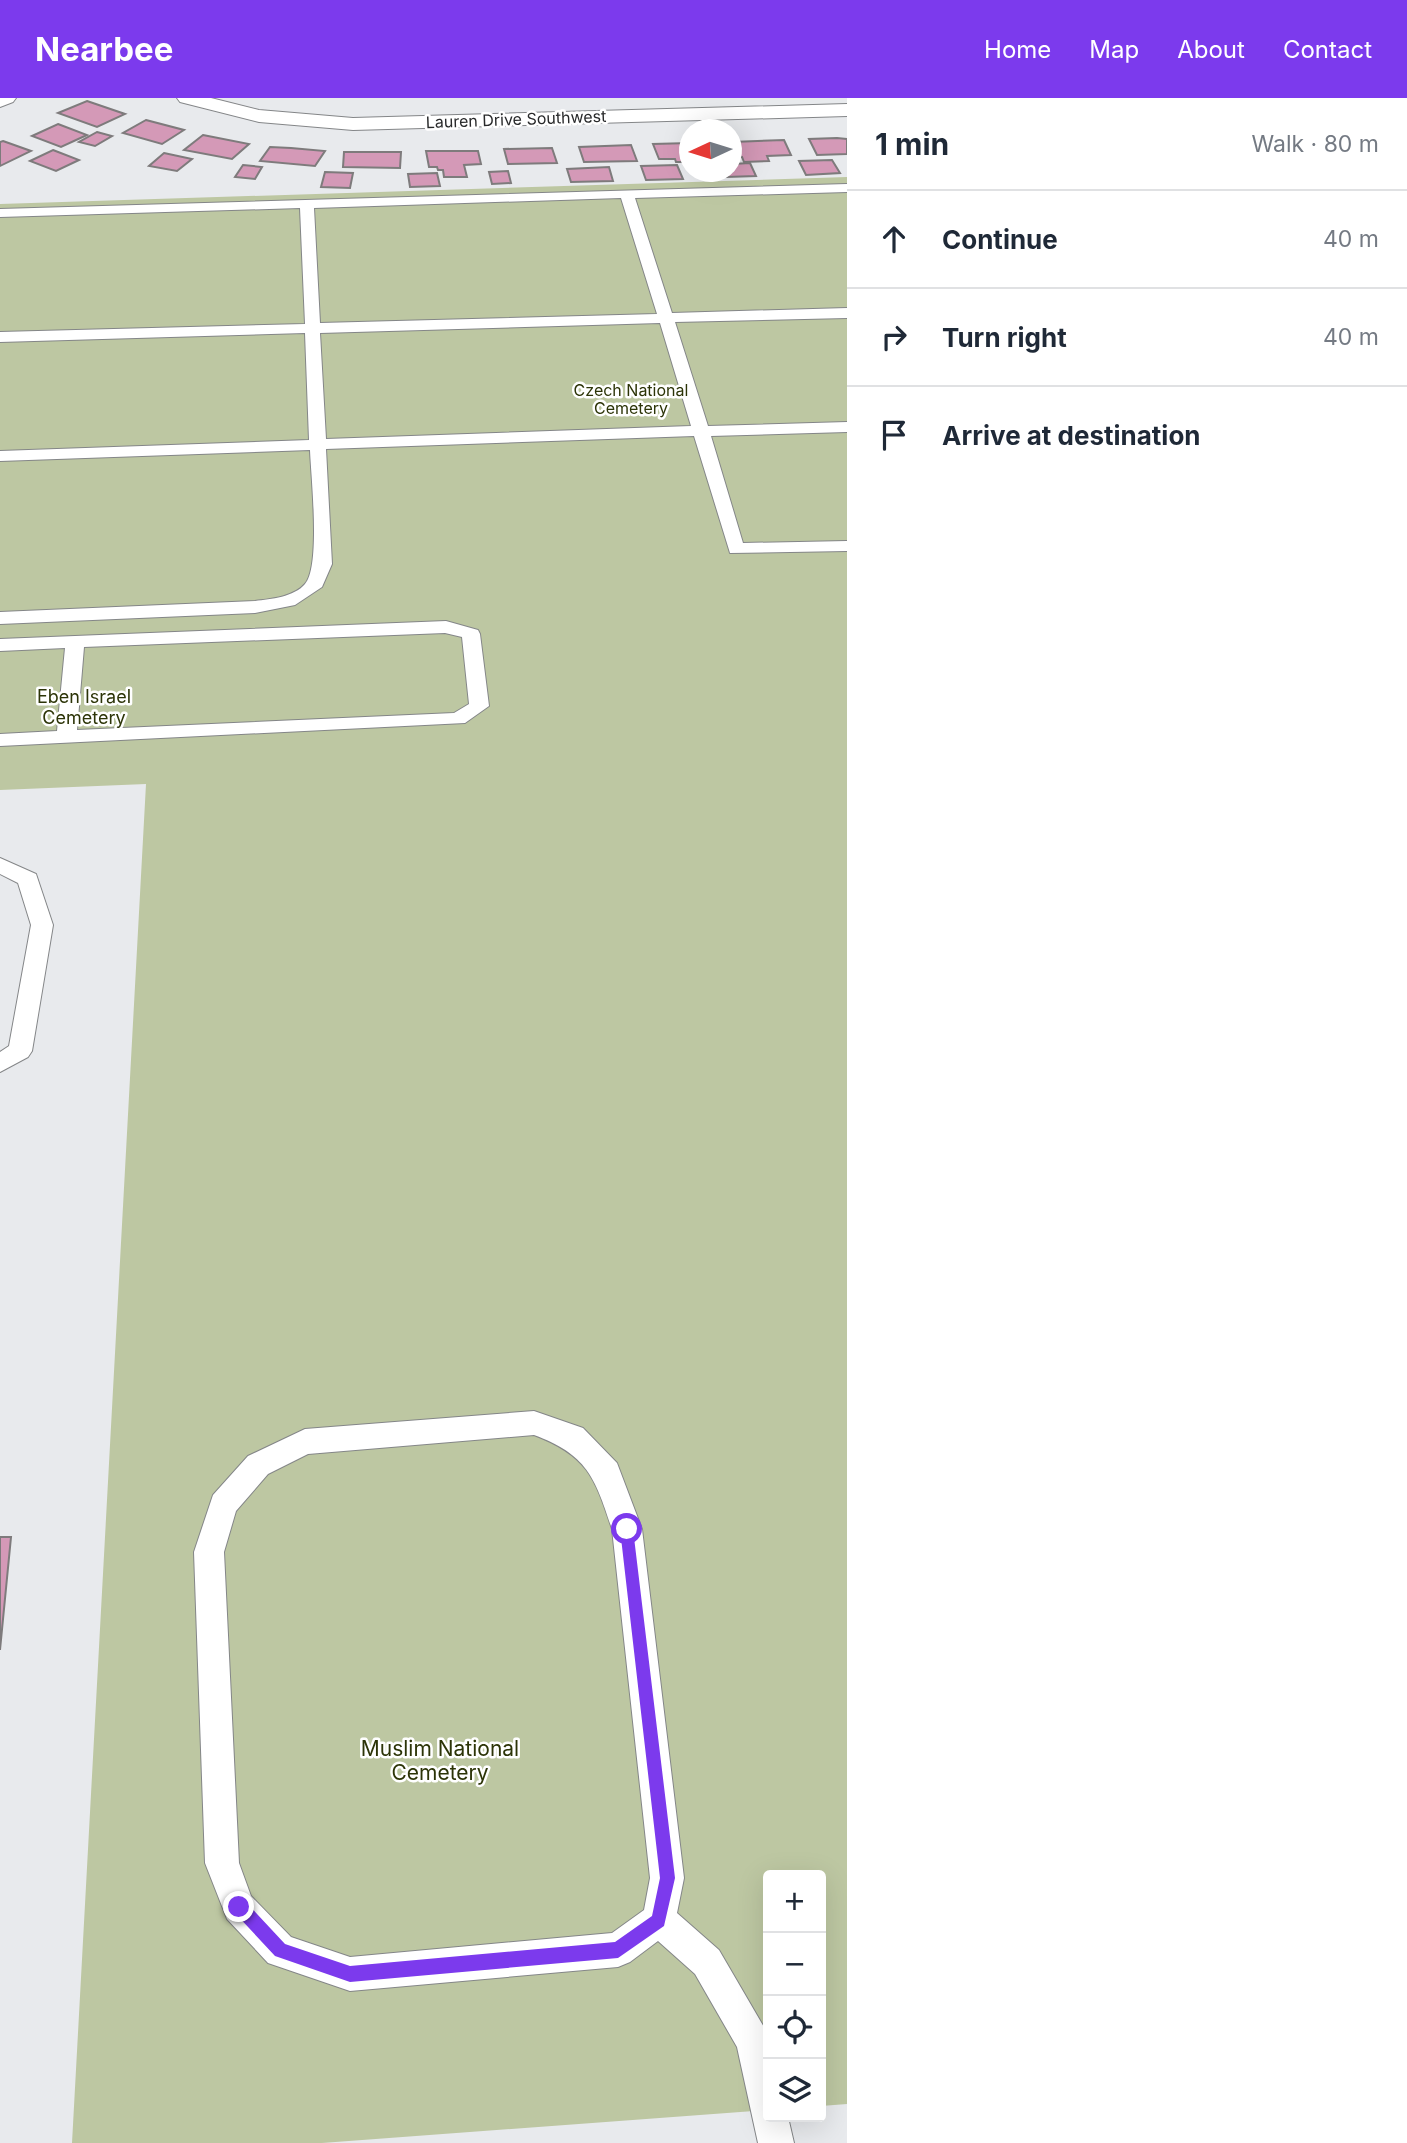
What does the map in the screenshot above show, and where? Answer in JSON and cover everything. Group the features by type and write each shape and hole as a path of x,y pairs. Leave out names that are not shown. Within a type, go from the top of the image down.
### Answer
{"street":[{"path":"0,101 6,98"},
{"name":"Lauren Drive Southwest","path":"187,98 259,116 353,124 847,110"}],"lane":[{"path":"0,214 847,188"},
{"path":"627,194 736,549 847,546"},
{"path":"0,618 255,607 288,601 313,587 323,564 307,205"},
{"path":"0,337 847,313"},
{"path":"0,456 847,427"},
{"path":"0,645 446,627 471,635 479,706 458,719 0,740"},
{"path":"66,737 75,642"},
{"path":"0,865 28,879 42,925 20,1051 0,1063"},
{"path":"534,1423 573,1437 607,1472 627,1529 667,1878 659,1920 618,1950 350,1974 280,1951 239,1907 222,1863 209,1552 223,1504 258,1465 305,1441 534,1423"},
{"path":"659,1920 707,1962 753,2041 763,2085"},
{"path":"772,2122 776,2143"}],"green space":[{"path":"847,177 847,2104 826,2106 826,1870 763,1870 763,2110 322,2143 72,2143 146,784 0,790 0,204"}],"building":[{"path":"87,101 125,114 97,127 58,113"},
{"path":"146,120 184,130 162,144 123,133"},
{"path":"58,124 87,135 61,147 32,136"},
{"path":"97,132 112,136 95,146 79,142"},
{"path":"203,135 249,144 232,159 184,150"},
{"path":"809,139 847,139 847,154 817,155"},
{"path":"784,140 791,155 767,156 769,161 744,162 742,142"},
{"path":"0,142 31,151 0,166"},
{"path":"679,143 679,162 675,159 659,159 653,144"},
{"path":"631,145 637,161 584,162 579,147"},
{"path":"270,147 325,151 315,166 260,161"},
{"path":"552,148 557,163 508,164 504,149"},
{"path":"53,150 79,160 56,171 30,161"},
{"path":"426,151 478,151 481,164 464,165 467,177 444,177 443,170 429,167"},
{"path":"344,152 401,152 400,168 343,167"},
{"path":"164,153 192,159 177,171 149,166"},
{"path":"832,160 840,173 806,175 799,161"},
{"path":"742,163 750,163 756,176 742,176"},
{"path":"243,165 262,167 255,179 235,177"},
{"path":"677,165 679,179 646,180 641,166"},
{"path":"609,167 613,181 571,182 567,169"},
{"path":"508,171 511,183 492,184 489,172"},
{"path":"325,172 353,173 350,188 321,187"},
{"path":"437,173 440,186 410,187 408,174"},
{"path":"0,1537 11,1537 0,1650"}],"route":[{"path":"239,1907 280,1951 350,1974 618,1950 659,1920 667,1878 627,1529"}],"park label":[{"name":"Czech National Cemetery","path":"631,399"},
{"name":"Eben Israel Cemetery","path":"84,707"},
{"name":"Muslim National Cemetery","path":"440,1761"}]}
